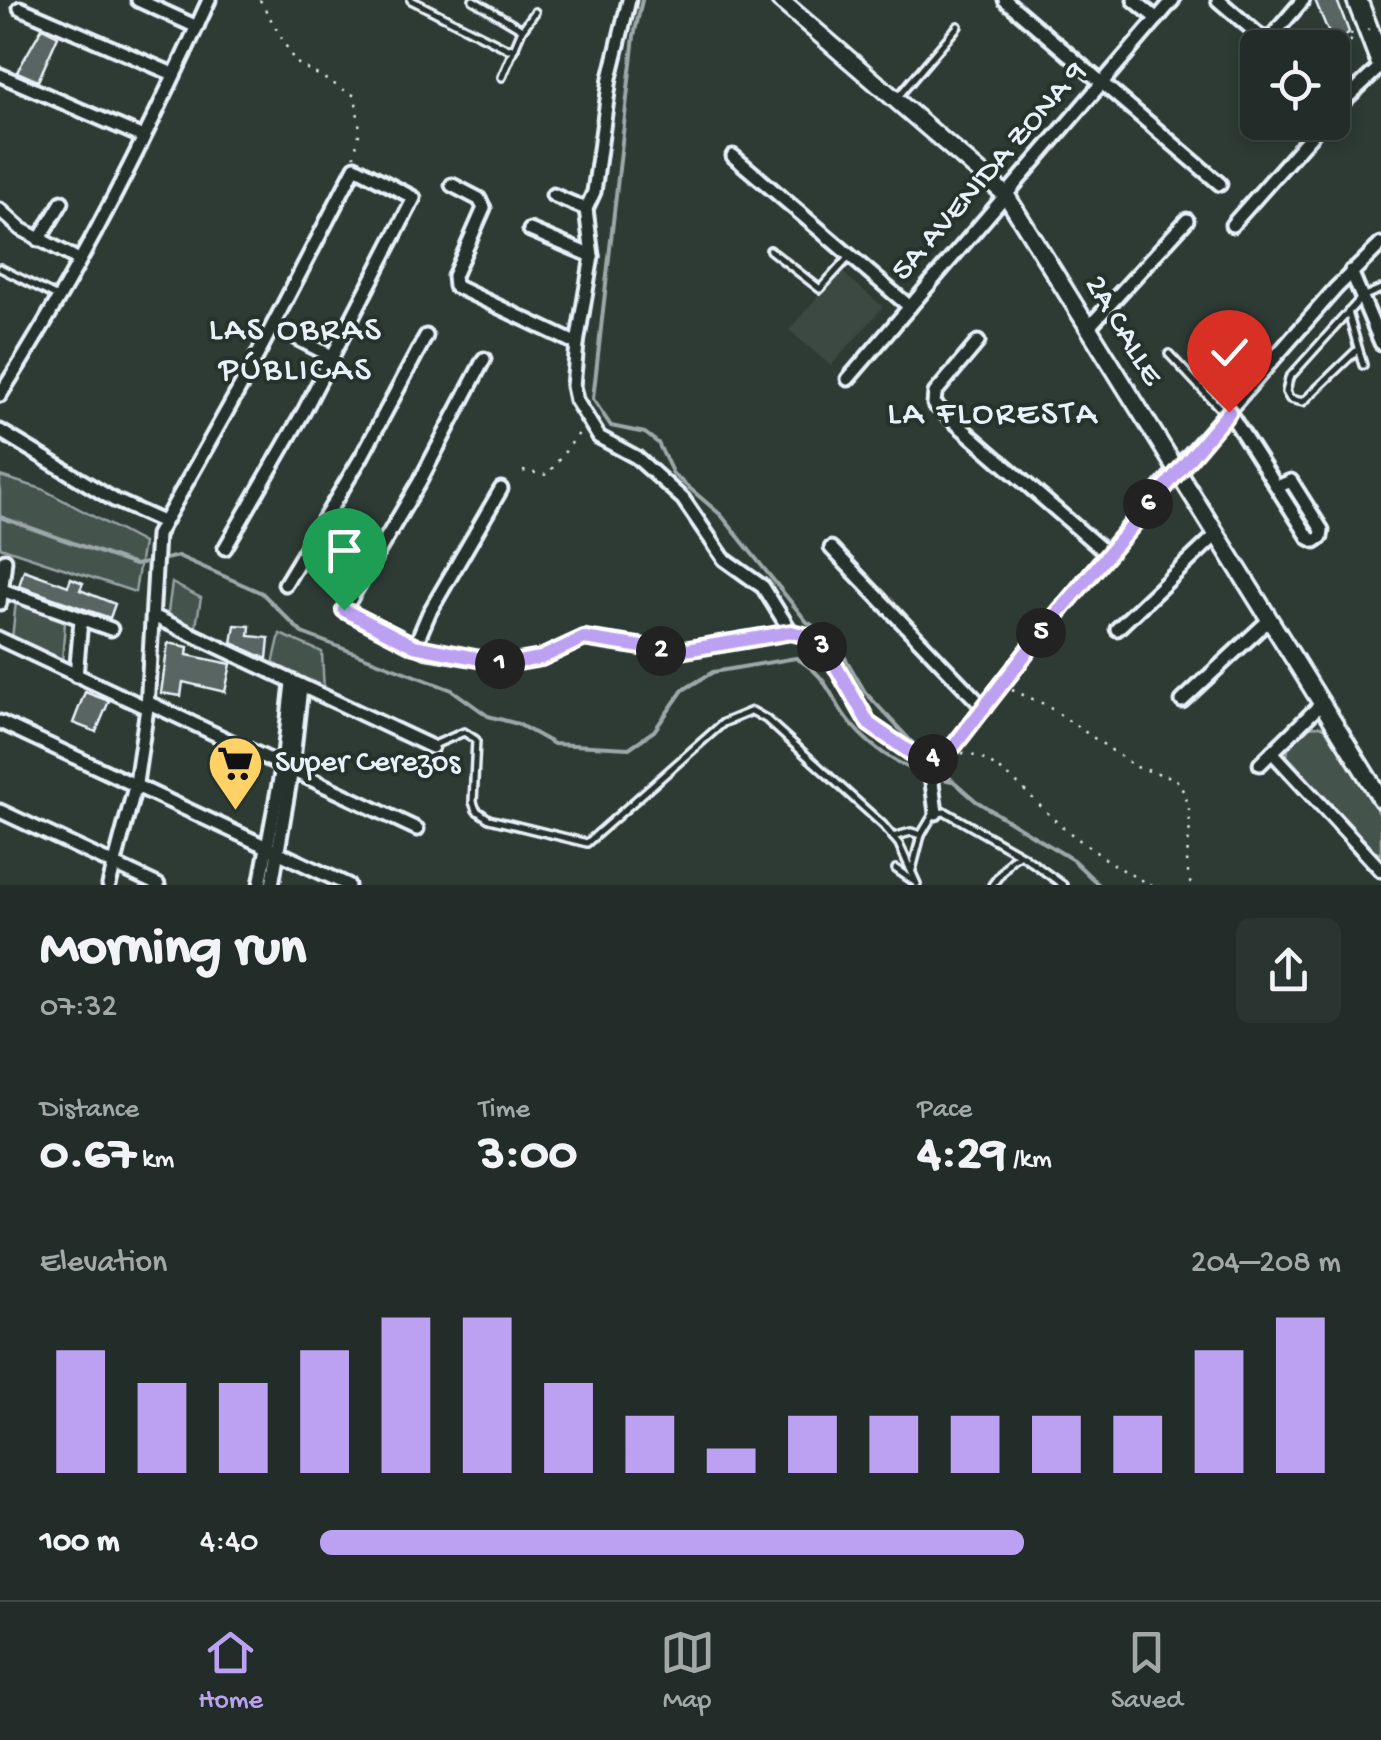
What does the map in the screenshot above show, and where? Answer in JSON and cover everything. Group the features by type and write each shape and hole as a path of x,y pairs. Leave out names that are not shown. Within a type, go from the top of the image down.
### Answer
{"main road":[{"path":"1357,0 1381,64"},
{"path":"1370,0 1381,27"}],"street":[{"path":"138,0 197,27"},
{"path":"629,0 610,78 594,192 586,209 592,256 577,344 574,393 588,424 599,436 636,457 683,499 724,559 762,587 791,632"},
{"name":"2A CALLE","path":"780,0 1006,195 1381,800"},
{"path":"1004,0 1220,184"},
{"path":"1134,0 1157,20"},
{"name":"5A AVENIDA ZONA 9","path":"848,379 1173,0"},
{"path":"1218,0 1253,30"},
{"path":"1280,30 1302,0"},
{"path":"0,395 144,137 197,27 205,1"},
{"path":"20,8 173,74"},
{"path":"1350,94 1381,64"},
{"path":"0,75 144,137"},
{"path":"1232,225 1308,140"},
{"path":"733,156 910,307"},
{"path":"110,885 136,784 147,705 157,535 273,326 355,167 414,198 332,357 224,548"},
{"path":"452,184 479,199 484,208 454,282 577,344"},
{"path":"554,195 586,209"},
{"path":"39,240 62,202"},
{"path":"0,210 39,240 77,260"},
{"path":"1088,328 1186,220"},
{"path":"530,230 592,256"},
{"path":"936,813 934,758 984,708 1107,554 1351,271 1381,244"},
{"path":"1351,271 1381,343"},
{"path":"273,326 332,357"},
{"path":"285,584 362,456 426,336"},
{"path":"978,342 936,393 934,404 1107,554"},
{"path":"484,359 420,481 344,610 414,646 506,664 541,658 584,638 674,652 791,632 808,636 829,654 869,724 934,758"},
{"path":"1228,413 1309,538 1321,538 1322,530 1291,481 1277,487"},
{"path":"0,432 114,500 162,522"},
{"path":"414,646 429,612 501,489"},
{"path":"1116,629 1216,536"},
{"path":"831,548 984,708"},
{"path":"5,560 1,596 111,629"},
{"path":"155,617 432,746"},
{"path":"76,676 81,620"},
{"path":"1182,700 1269,620"},
{"path":"0,639 76,676 288,766 416,829"},
{"path":"272,885 296,685"},
{"path":"1260,764 1321,704"},
{"path":"0,722 348,885"},
{"path":"1272,752 1381,870"},
{"path":"0,811 158,885"},
{"path":"260,885 274,850"}],"lane":[{"path":"410,0 508,49 514,48"},
{"path":"473,0 522,30"},
{"path":"502,78 522,30 535,12"},
{"path":"895,100 958,26"},
{"path":"770,250 820,289 850,255"},
{"path":"0,268 56,297"},
{"path":"1358,349 1303,402 1290,399 1286,392 1289,378 1362,296 1381,288"},
{"path":"1348,312 1362,365"},
{"path":"1168,354 1228,413"},
{"path":"432,746 464,732 476,740 472,802 484,817 586,843 723,723 752,711 853,794 893,837 918,884"},
{"path":"912,873 920,835 936,813 954,815 1063,885"},
{"path":"893,837 911,832 920,835"},
{"path":"992,885 1011,860 1020,855"},
{"path":"896,869 918,884"}],"path":[{"path":"260,0 295,62 355,96 360,130 355,167"},
{"path":"1360,24 1337,51 1340,54 1357,34 1381,27"},
{"path":"523,470 547,476 569,443 588,424"},
{"path":"1003,684 1046,704 1136,768 1175,778 1185,791 1191,811 1192,833 1186,862 1191,885"},
{"path":"934,758 967,753 981,758 1039,803 1067,831 1151,885"}],"shaded area":[{"path":"840,270 883,307 831,366 789,330"},
{"path":"0,476 42,489 143,543 135,592 0,547"},
{"path":"172,583 201,598 195,631 167,619"},
{"path":"16,601 65,621 62,662 12,639"},
{"path":"280,634 322,652 324,692 273,664"},
{"path":"1307,727 1326,729 1381,816 1381,860 1289,764 1287,753 1295,739"}],"building":[{"path":"1315,0 1337,0 1348,30 1328,30"},
{"path":"42,28 58,36 38,81 17,72"},
{"path":"24,570 68,586 71,578 83,583 80,590 115,604 110,618 19,586"},
{"path":"235,625 250,626 249,636 269,638 267,659 232,643"},
{"path":"168,643 188,647 187,655 231,664 225,692 183,682 181,696 161,693"},
{"path":"85,692 109,701 96,732 73,723"}],"waterway":[{"path":"642,0 634,36 593,399 611,426 645,433 658,443 673,474 721,515 807,622 834,639 865,692 924,755"},
{"path":"0,517 135,565 151,562"},
{"path":"161,560 178,556 262,593 302,633 452,690 488,716 518,724 554,744 629,748 654,731 683,690 713,672 796,658 823,680 843,714 872,745 910,768 952,781"},
{"path":"935,765 976,801 1073,860 1099,885"}],"place":[{"name":"Super Cerezos","path":"236,813"}],"district":[{"name":"LAS OBRAS PÚBLICAS","path":"296,351"},
{"name":"LA FLORESTA","path":"993,415"}],"route":[{"path":"344,610 414,646 444,655 506,664 541,658 584,638 674,652 791,632 808,636 836,662 869,724 924,762 954,746 1048,625 1229,412"}]}
